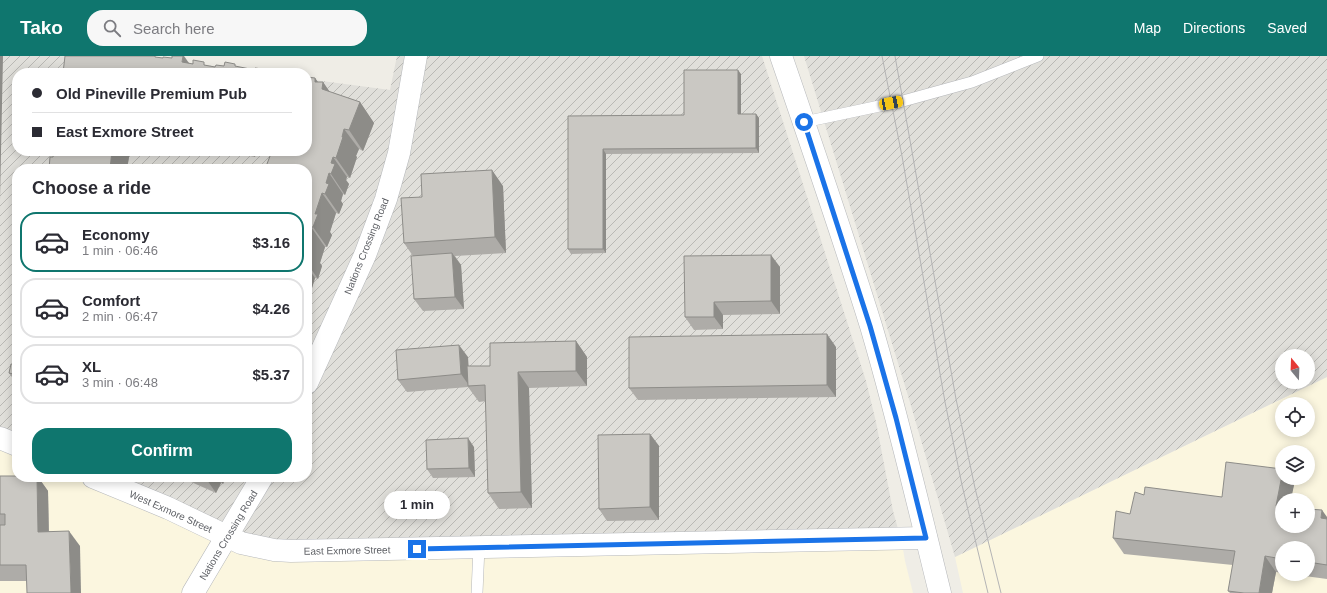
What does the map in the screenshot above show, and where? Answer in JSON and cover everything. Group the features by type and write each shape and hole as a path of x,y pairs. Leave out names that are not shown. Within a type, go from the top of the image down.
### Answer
{"street":[{"name":"Nations Crossing Road","path":"312,367 365,255 386,199 399,154 416,56"},
{"path":"781,56 870,326 896,418 940,593"},
{"path":"0,438 12,443"},
{"name":"West Exmore Street","path":"105,482 168,508 227,536"},
{"name":"Nations Crossing Road","path":"193,593 259,482"},
{"name":"East Exmore Street","path":"227,536 241,543 258,547 291,551 926,538"}],"lane":[{"path":"804,122 903,101 972,82 1038,56"},
{"path":"477,593 479,548"}],"shaded area":[{"path":"0,56 139,56 227,68 12,68 12,156 312,156 312,80 390,90 397,56 762,56 866,381 876,422 893,511 902,543 257,552 96,482 312,482 312,164 12,164 12,446 0,441"},
{"path":"804,56 1327,56 1327,377 1315,383 1315,349 1275,349 1275,389 1302,389 1286,397 1275,397 1275,402 955,557 909,399"},
{"path":"1327,377 1327,593 963,593 955,557 1275,402 1275,437 1315,437 1315,397 1286,397 1302,389 1315,389 1315,383"},
{"path":"0,441 12,446 12,482 146,482 902,543 913,593 0,593"}],"building":[{"path":"65,56 155,56 172,58 172,56 183,56 182,62 193,64 193,60 204,62 204,65 215,67 216,65 224,66 225,62 245,68 64,68"},
{"path":"684,70 738,70 738,114 756,114 756,148 603,149 603,249 568,249 568,116 684,115"},
{"path":"312,78 315,78 315,82 323,82 322,89 360,102 349,130 344,129 336,158 333,157 331,163 335,164 331,174 329,173 326,183 329,184 325,194 322,193 315,214 318,214 313,227 312,164 267,164 270,156 312,156"},
{"path":"111,156 111,164 49,164 50,157"},
{"path":"492,170 495,237 404,243 401,198 422,197 421,174"},
{"path":"452,253 455,297 414,299 411,256"},
{"path":"771,255 771,301 714,302 714,317 685,317 684,256"},
{"path":"827,334 827,385 629,388 629,337"},
{"path":"576,341 576,371 518,372 521,492 488,493 485,385 468,386 467,366 490,366 490,343"},
{"path":"459,345 461,374 398,380 396,350"},
{"path":"11,364 12,364 12,374 9,373"},
{"path":"650,434 650,507 599,509 598,435"},
{"path":"468,438 469,468 427,469 426,440"},
{"path":"1226,462 1275,468 1275,485 1280,485 1279,493 1275,493 1275,533 1315,533 1315,510 1322,510 1321,518 1327,519 1327,565 1315,563 1315,541 1275,541 1275,558 1265,556 1259,593 1228,591 1235,551 1113,538 1116,511 1130,514 1135,492 1144,495 1145,487 1222,497"},
{"path":"0,476 12,476 12,482 37,482 38,532 69,531 71,593 27,593 26,565 0,565 0,525 5,525 5,514 0,514"}],"tram line":[{"path":"882,56 902,156 945,402 962,485 988,593"},
{"path":"895,56 956,399 975,488 1001,593"}],"route":[{"path":"417,549 926,538 896,418 870,326 839,226 804,122"}]}
